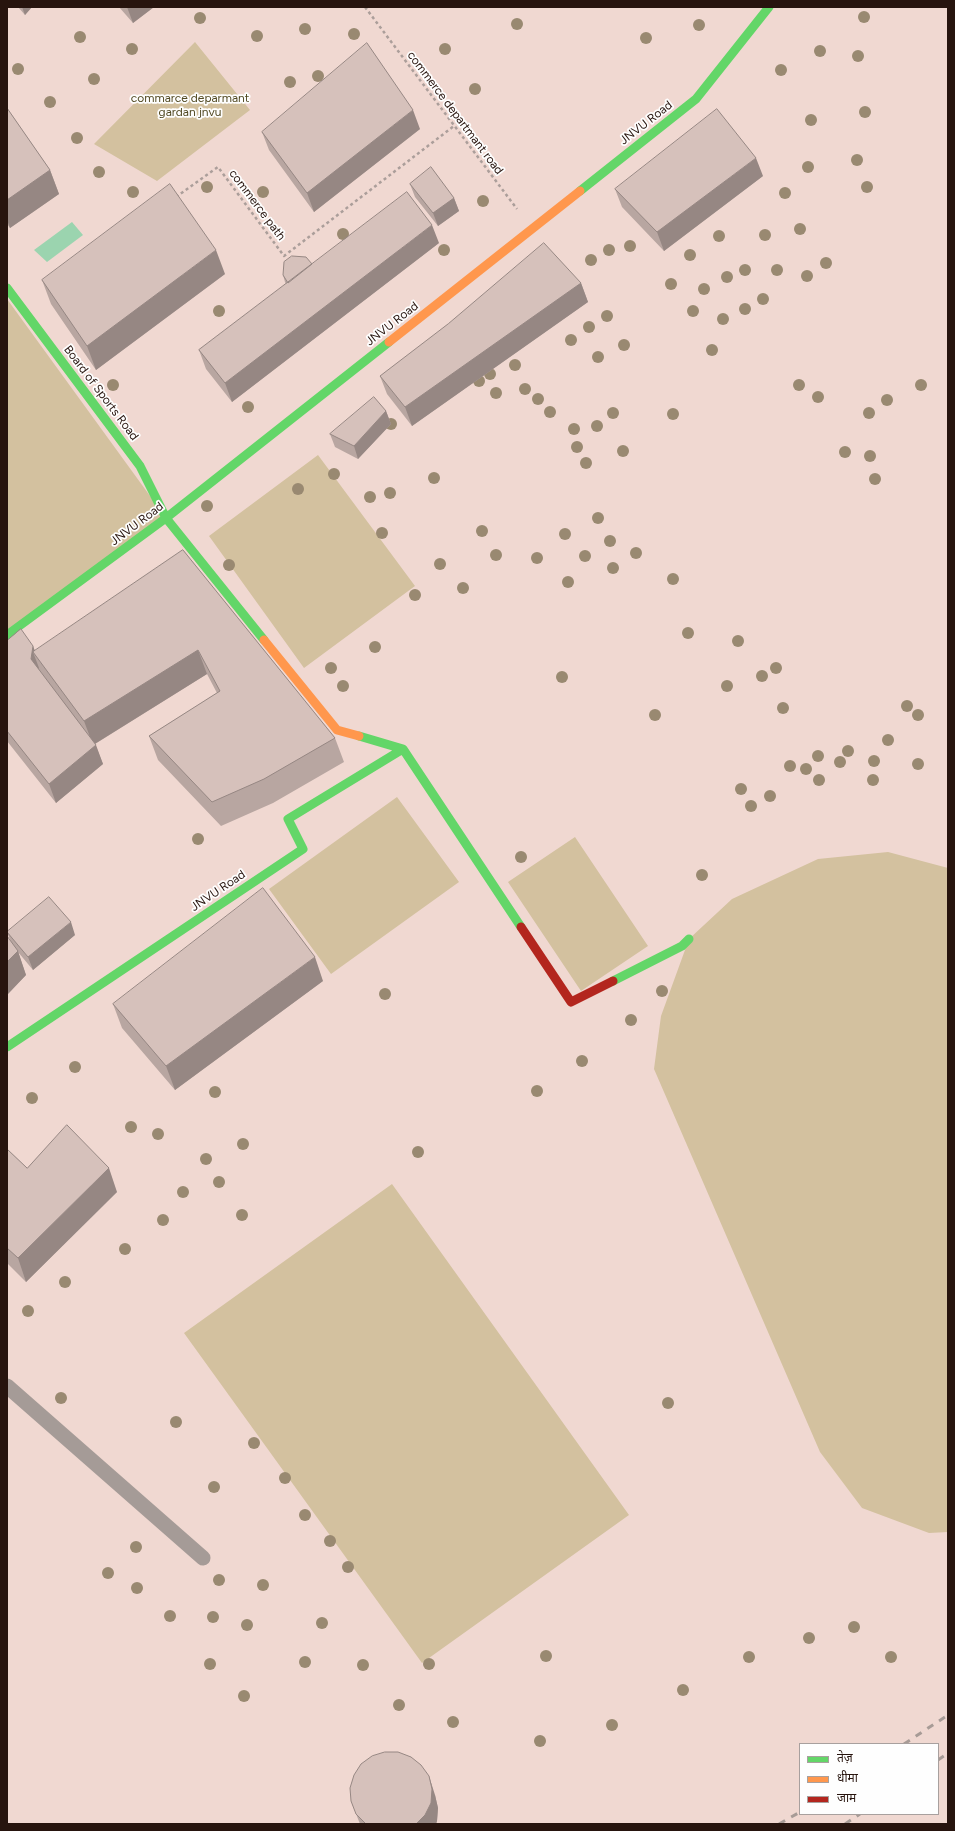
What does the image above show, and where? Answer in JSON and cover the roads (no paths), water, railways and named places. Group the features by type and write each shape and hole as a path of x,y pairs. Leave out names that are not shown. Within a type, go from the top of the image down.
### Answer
{"street":[{"name":"JNVU Road","path":"7,635 166,518 696,99 769,7"},
{"name":"Board of Sports Road","path":"7,288 140,466 166,518 337,730 404,749"},
{"name":"JNVU Road","path":"7,1047 303,849 288,819 404,749"},
{"path":"404,749 571,1002 682,946 689,939"}],"lane":[{"path":"7,1386 202,1558"}],"railway":[{"path":"906,1743 948,1715"},
{"path":"939,1759 948,1753"},
{"path":"779,1824 799,1813"},
{"path":"845,1824 858,1815"}],"park label":[{"name":"commarce deparmant gardan jnvu","path":"190,105"}]}
